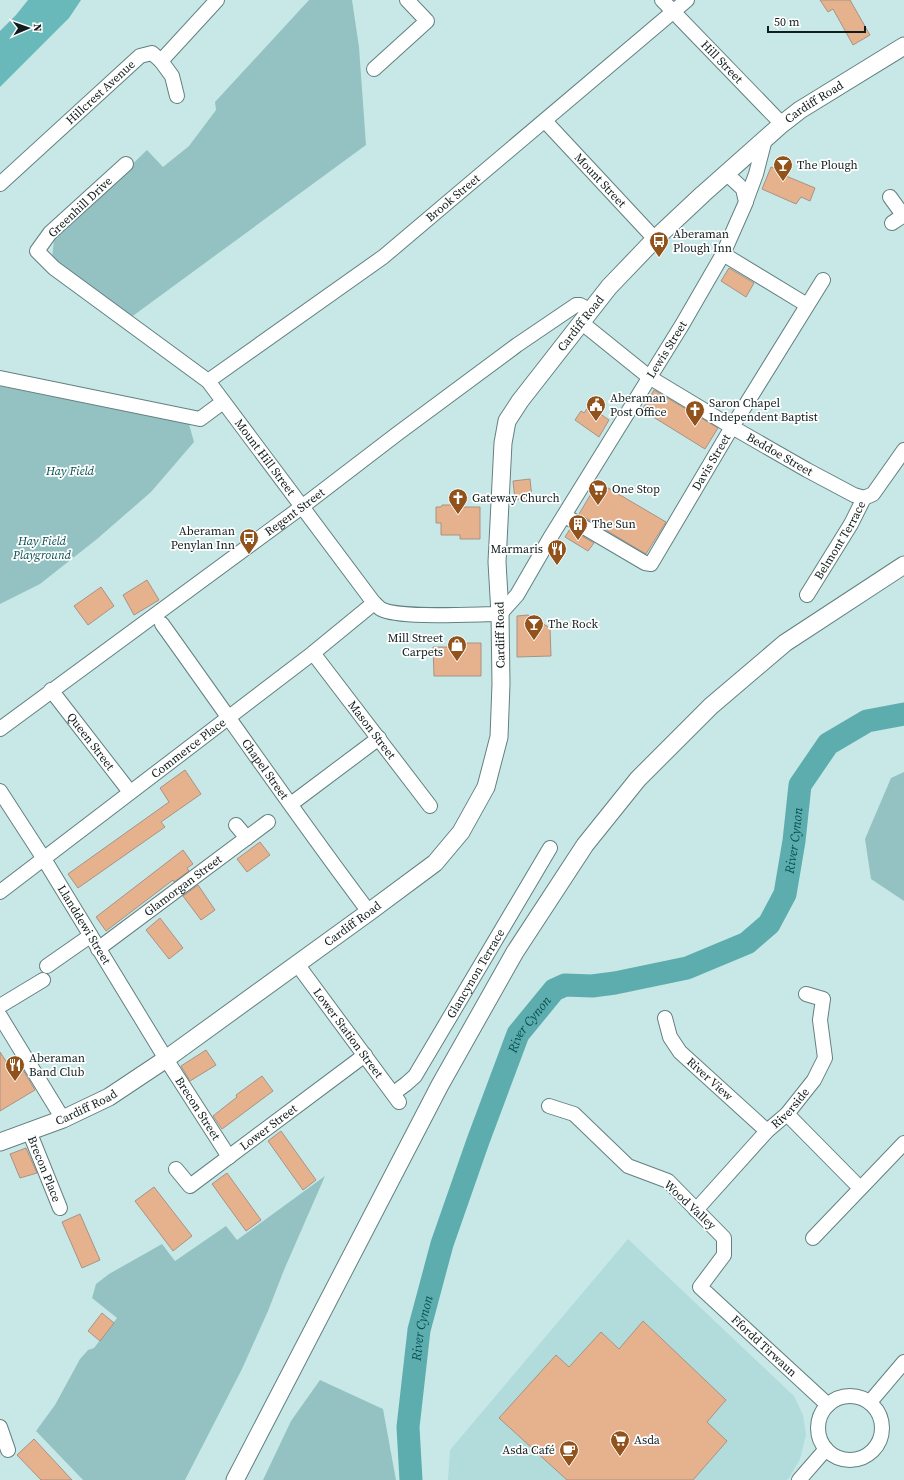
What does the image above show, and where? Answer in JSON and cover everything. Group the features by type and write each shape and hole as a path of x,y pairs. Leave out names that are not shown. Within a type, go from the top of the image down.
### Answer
{"main road":[{"name":"Cardiff Road","path":"0,1142 63,1119 109,1097 166,1059 435,863 461,832 486,787 499,737 501,684 500,614 497,562 503,443 507,421 609,287 655,239 704,192 800,110 904,46"},
{"path":"235,1480 440,1085 515,952 586,845 638,779 711,706 785,643 904,565"}],"street":[{"path":"177,96 172,76 161,60 217,0"},
{"path":"374,69 427,21 406,0"},
{"name":"Hill Street","path":"662,0 782,124"},
{"name":"Brook Street","path":"208,381 383,257 687,0"},
{"name":"Hillcrest Avenue","path":"0,184 140,56 152,53 161,60"},
{"name":"Mount Street","path":"545,121 655,239"},
{"name":"Lewis Street","path":"500,614 517,595 550,538 565,516 724,254 756,174 765,139"},
{"name":"Greenhill Drive","path":"37,251 50,233 126,164"},
{"path":"726,174 743,189 746,202"},
{"path":"890,197 900,218"},
{"name":"Mount Hill Street","path":"37,251 54,268 208,381 303,506 374,603 382,610 399,614 420,615 500,614"},
{"path":"724,254 807,305"},
{"name":"Davis Street","path":"565,516 645,563 651,564 732,427 823,280"},
{"name":"Regent Street","path":"0,728 155,616 517,345 576,305 580,305 586,317"},
{"name":"Beddoe Street","path":"586,317 649,377 807,470 854,495 864,498"},
{"path":"0,378 200,420 223,402"},
{"name":"Belmont Terrace","path":"807,595 851,524 864,498 873,494 904,450"},
{"name":"Commerce Place","path":"0,892 313,653 374,603"},
{"name":"Chapel Street","path":"162,624 292,804 324,852 369,912"},
{"name":"Mason Street","path":"313,653 430,806"},
{"name":"Queen Street","path":"51,690 130,792"},
{"path":"292,804 379,738"},
{"name":"Llanddewi Street","path":"0,791 44,859 166,1059"},
{"name":"Glamorgan Street","path":"98,949 268,822"},
{"path":"236,825 247,838"},
{"name":"Glancynon Terrace","path":"396,1097 406,1084 415,1076 550,848"},
{"path":"47,966 90,936"},
{"name":"Lower Station Street","path":"297,964 396,1097"},
{"path":"0,1006 43,980"},
{"name":"Riverside","path":"696,1210 767,1132 787,1114 814,1080 825,1058 820,1020 823,999 806,994"},
{"name":"River View","path":"665,1018 670,1037 680,1052 767,1132"},
{"path":"1,1021 63,1119"},
{"name":"Lower Street","path":"176,1168 190,1186 365,1055"},
{"name":"Brecon Street","path":"166,1059 229,1157"},
{"name":"Wood Valley","path":"549,1106 574,1114 628,1166 668,1181 724,1238 724,1255 700,1287"},
{"path":"787,1114 860,1188"},
{"name":"Brecon Place","path":"29,1131 60,1208"},
{"path":"813,1238 904,1143"},
{"name":"Ffordd Tirwaun","path":"700,1287 828,1405"},
{"path":"870,1402 904,1362"},
{"path":"853,1395 870,1402 877,1409 883,1428 877,1446 862,1458 852,1460 843,1459 826,1449 818,1432 822,1413 828,1405 839,1398 853,1395"},
{"path":"0,1427 8,1450"},
{"path":"799,1480 826,1449"}],"shaded area":[{"path":"28,0 81,0 69,18 0,87 0,31"},
{"path":"628,1239 794,1396 803,1415 806,1435 800,1459 789,1478 787,1480 448,1480 450,1450"}],"green space":[{"path":"309,0 352,0 359,47 366,145 130,318 52,258 54,240 147,150 163,167 189,146 216,110 215,102"},
{"name":"Hay Field","path":"0,386 189,424 194,442 151,492 97,539 40,584 0,604"},
{"path":"904,772 904,901 871,879 865,839 891,778"},
{"path":"325,1176 242,1369 185,1480 83,1480 36,1431 55,1405 80,1359 88,1350 94,1348 117,1318 92,1298 96,1284 109,1274 162,1244 175,1261 226,1226 237,1240"},
{"path":"320,1380 383,1409 396,1480 263,1480 291,1421"}],"building":[{"path":"820,0 850,0 870,35 853,45 833,9 828,12"},
{"name":"The Plough","path":"771,167 787,174 786,176 815,188 810,201 801,197 796,204 762,189"},
{"path":"729,268 754,283 746,297 721,281"},
{"path":"654,390 718,428 705,449 642,410"},
{"path":"589,406 609,420 599,437 575,420 581,411 584,413"},
{"path":"530,479 532,498 515,500 513,481"},
{"path":"598,482 666,522 646,554 579,514"},
{"name":"Gateway Church","path":"442,505 480,507 480,539 460,539 460,535 441,535 441,523 436,523 436,507 441,507"},
{"name":"The Sun","path":"570,529 594,543 588,551 565,537"},
{"path":"147,580 159,600 134,615 123,595"},
{"path":"101,587 114,606 88,625 74,606"},
{"name":"The Rock","path":"528,615 550,628 551,656 517,657 517,616"},
{"name":"Mill Street Carpets","path":"465,643 481,643 481,676 434,676 433,647 466,647"},
{"path":"185,770 201,794 161,822 165,827 78,888 68,874 169,802 160,788"},
{"path":"260,842 270,855 247,872 237,859"},
{"path":"183,850 193,864 187,868 189,871 174,882 173,880 106,931 96,917"},
{"path":"198,885 215,910 201,920 183,896"},
{"path":"160,918 183,948 169,959 146,930"},
{"path":"206,1050 216,1065 190,1081 181,1066"},
{"name":"Aberaman Band Club","path":"0,1052 11,1069 14,1067 18,1073 23,1070 35,1090 0,1111"},
{"path":"262,1076 273,1091 222,1129 213,1116 237,1097 236,1095"},
{"path":"281,1131 316,1180 303,1190 268,1141"},
{"path":"26,1148 37,1173 20,1178 10,1154"},
{"path":"227,1173 261,1220 246,1231 212,1184"},
{"path":"154,1187 192,1236 173,1251 135,1201"},
{"path":"80,1214 100,1260 82,1268 62,1222"},
{"path":"102,1313 114,1323 100,1341 88,1331"},
{"path":"643,1321 726,1400 707,1422 727,1441 693,1480 567,1480 499,1418 556,1355 569,1367 601,1332 619,1349"},
{"path":"34,1439 72,1480 41,1480 17,1455"}],"waterway":[{"name":"River Cynon","path":"411,1480 408,1427 419,1330 442,1244 478,1141 518,1034 554,990 565,985 592,986 615,983 687,968 747,943 769,924 785,894 794,841 800,785 828,744 867,721 904,714"}],"place":[{"name":"The Plough","path":"783,182"},
{"name":"Aberaman Plough Inn","path":"659,258"},
{"name":"Aberaman Post Office","path":"596,422"},
{"name":"Saron Chapel Independent Baptist","path":"695,427"},
{"name":"One Stop","path":"598,506"},
{"name":"Gateway Church","path":"458,515"},
{"name":"The Sun","path":"578,541"},
{"name":"Aberaman Penylan Inn","path":"249,555"},
{"name":"Marmaris","path":"557,566"},
{"name":"The Rock","path":"534,641"},
{"name":"Mill Street Carpets","path":"457,662"},
{"name":"Aberaman Band Club","path":"15,1082"},
{"name":"Asda","path":"620,1457"},
{"name":"Asda Café","path":"569,1467"}],"park label":[{"name":"Hay Field Playground","path":"42,548"}]}
